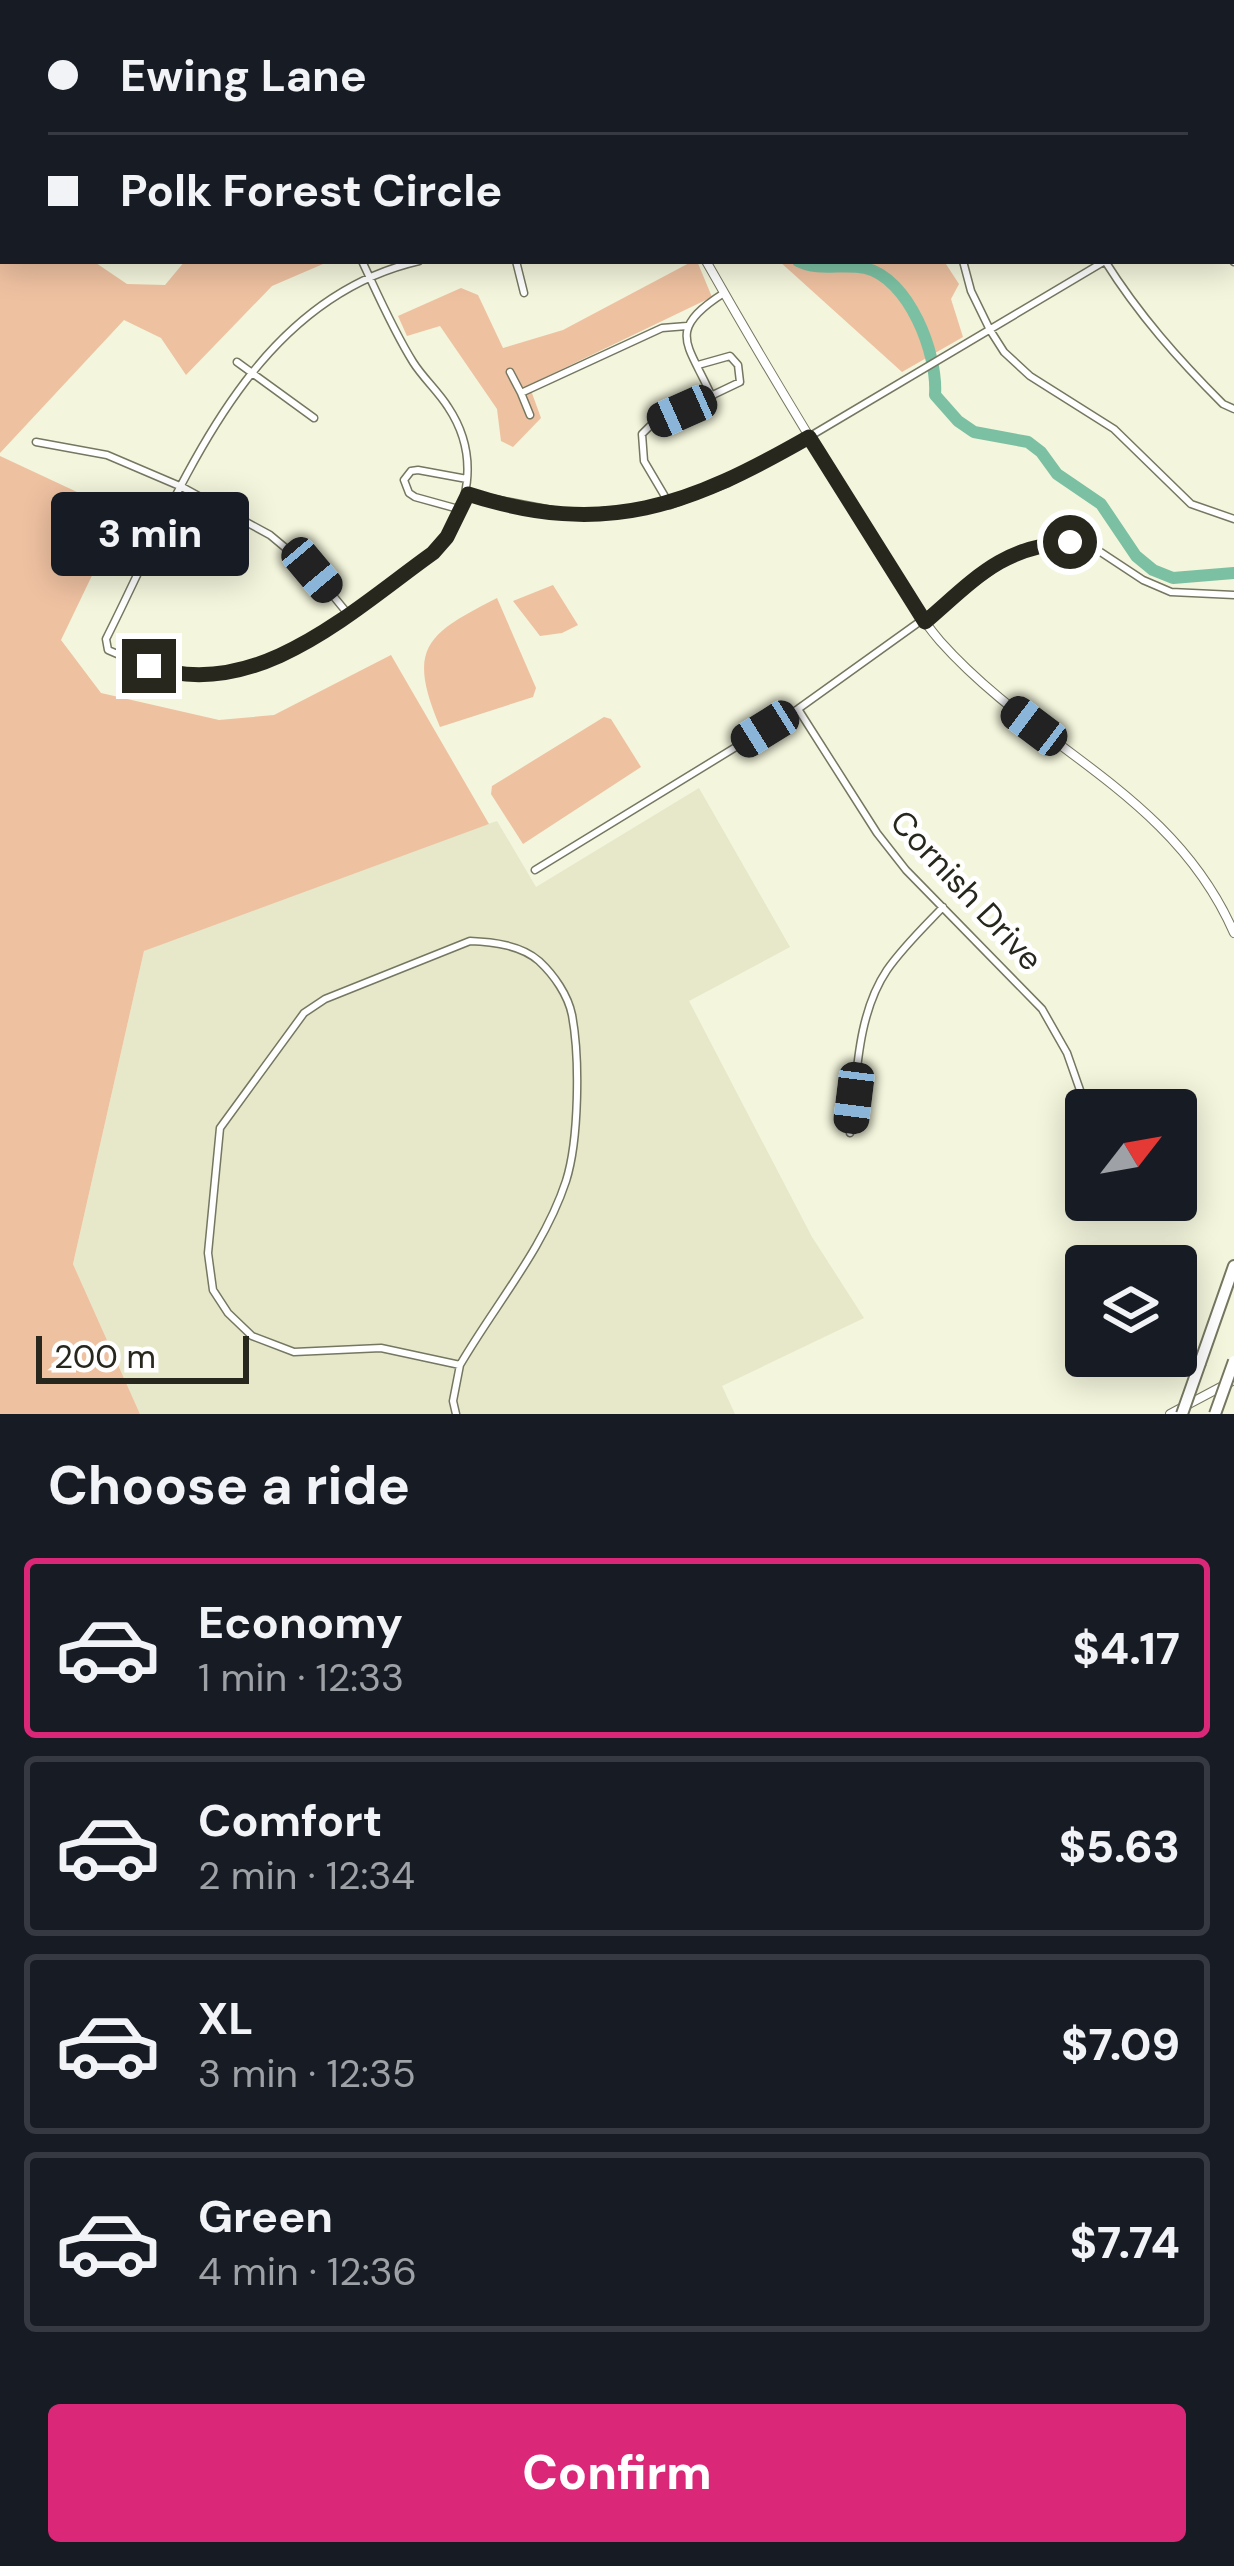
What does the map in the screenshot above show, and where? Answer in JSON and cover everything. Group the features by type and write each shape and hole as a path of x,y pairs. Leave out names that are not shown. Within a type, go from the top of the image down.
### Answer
{"highway":[{"path":"1182,1414 1234,1266"},
{"path":"1215,1414 1234,1361"}],"street":[{"path":"363,264 369,278 414,363 448,406 464,443 468,494 447,537 433,553 314,638 271,659 198,676 173,674 108,650 106,639 182,487 249,373 289,332 369,278 410,264"},
{"path":"517,264 524,293"},
{"path":"708,264 925,622 990,692 1166,829 1202,871 1234,933"},
{"path":"963,264 971,291 1004,352 1030,376 1114,429 1191,504 1234,519"},
{"path":"468,494 572,514 670,505 728,482 809,437 1100,264"},
{"path":"1107,264 1165,346 1222,404 1234,409"},
{"path":"712,397 686,342 687,326 697,310 724,293"},
{"path":"521,393 662,328 687,326"},
{"path":"670,505 644,461 642,434 652,424 740,382 734,358 723,355 698,364"},
{"path":"237,362 314,418"},
{"path":"510,371 530,415"},
{"path":"36,442 107,455 182,487 284,544 348,614"},
{"path":"462,510 415,497 404,480 418,470 467,479"},
{"path":"535,869 798,710 925,622 1006,557 1041,544 1070,542 1096,549 1171,592 1234,595"},
{"name":"Cornish Drive","path":"798,710 906,870 1042,1009 1067,1053 1080,1089"},
{"path":"850,1133 863,1028 879,986 887,970 943,907"},
{"path":"456,1414 453,1402 460,1365 527,1263 567,1179 578,1097 572,1013 558,981 536,957 499,943 470,941 304,1013 220,1128 208,1253 214,1290 228,1313 252,1336 294,1352 381,1348 460,1365"},
{"path":"1170,1414 1234,1380"}],"shaded area":[{"path":"0,264 97,264 127,284 165,285 182,264 323,264 272,286 186,375 161,338 124,320 0,453"},
{"path":"687,264 698,264 712,297 529,385 541,418 513,447 501,441 497,409 440,326 407,336 398,316 461,288 478,295 503,348 563,330"},
{"path":"782,264 946,264 959,284 951,299 963,337 902,372"},
{"path":"0,456 122,513 61,640 101,693 219,720 274,715 391,655 489,824 144,951 73,1264 140,1414 0,1414"},
{"path":"553,585 578,625 540,636 513,601"},
{"path":"497,598 536,688 533,697 440,727 425,678 430,646 454,622"},
{"path":"604,717 611,719 641,767 523,844 491,794 492,786"},
{"path":"699,788 790,947 689,1001 812,1237 864,1318 722,1386 735,1414 140,1414 73,1264 144,951 293,890 497,821 536,887"}],"waterway":[{"path":"808,264 865,268 895,286 926,339 935,395 958,421 974,432 1028,442 1057,474 1101,504 1136,556 1153,570 1173,578 1234,573"}],"route":[{"path":"149,666 198,676 236,670 314,638 433,553 447,537 468,494 572,514 670,505 728,482 809,437 925,622 1006,557 1041,544 1070,542"}]}
